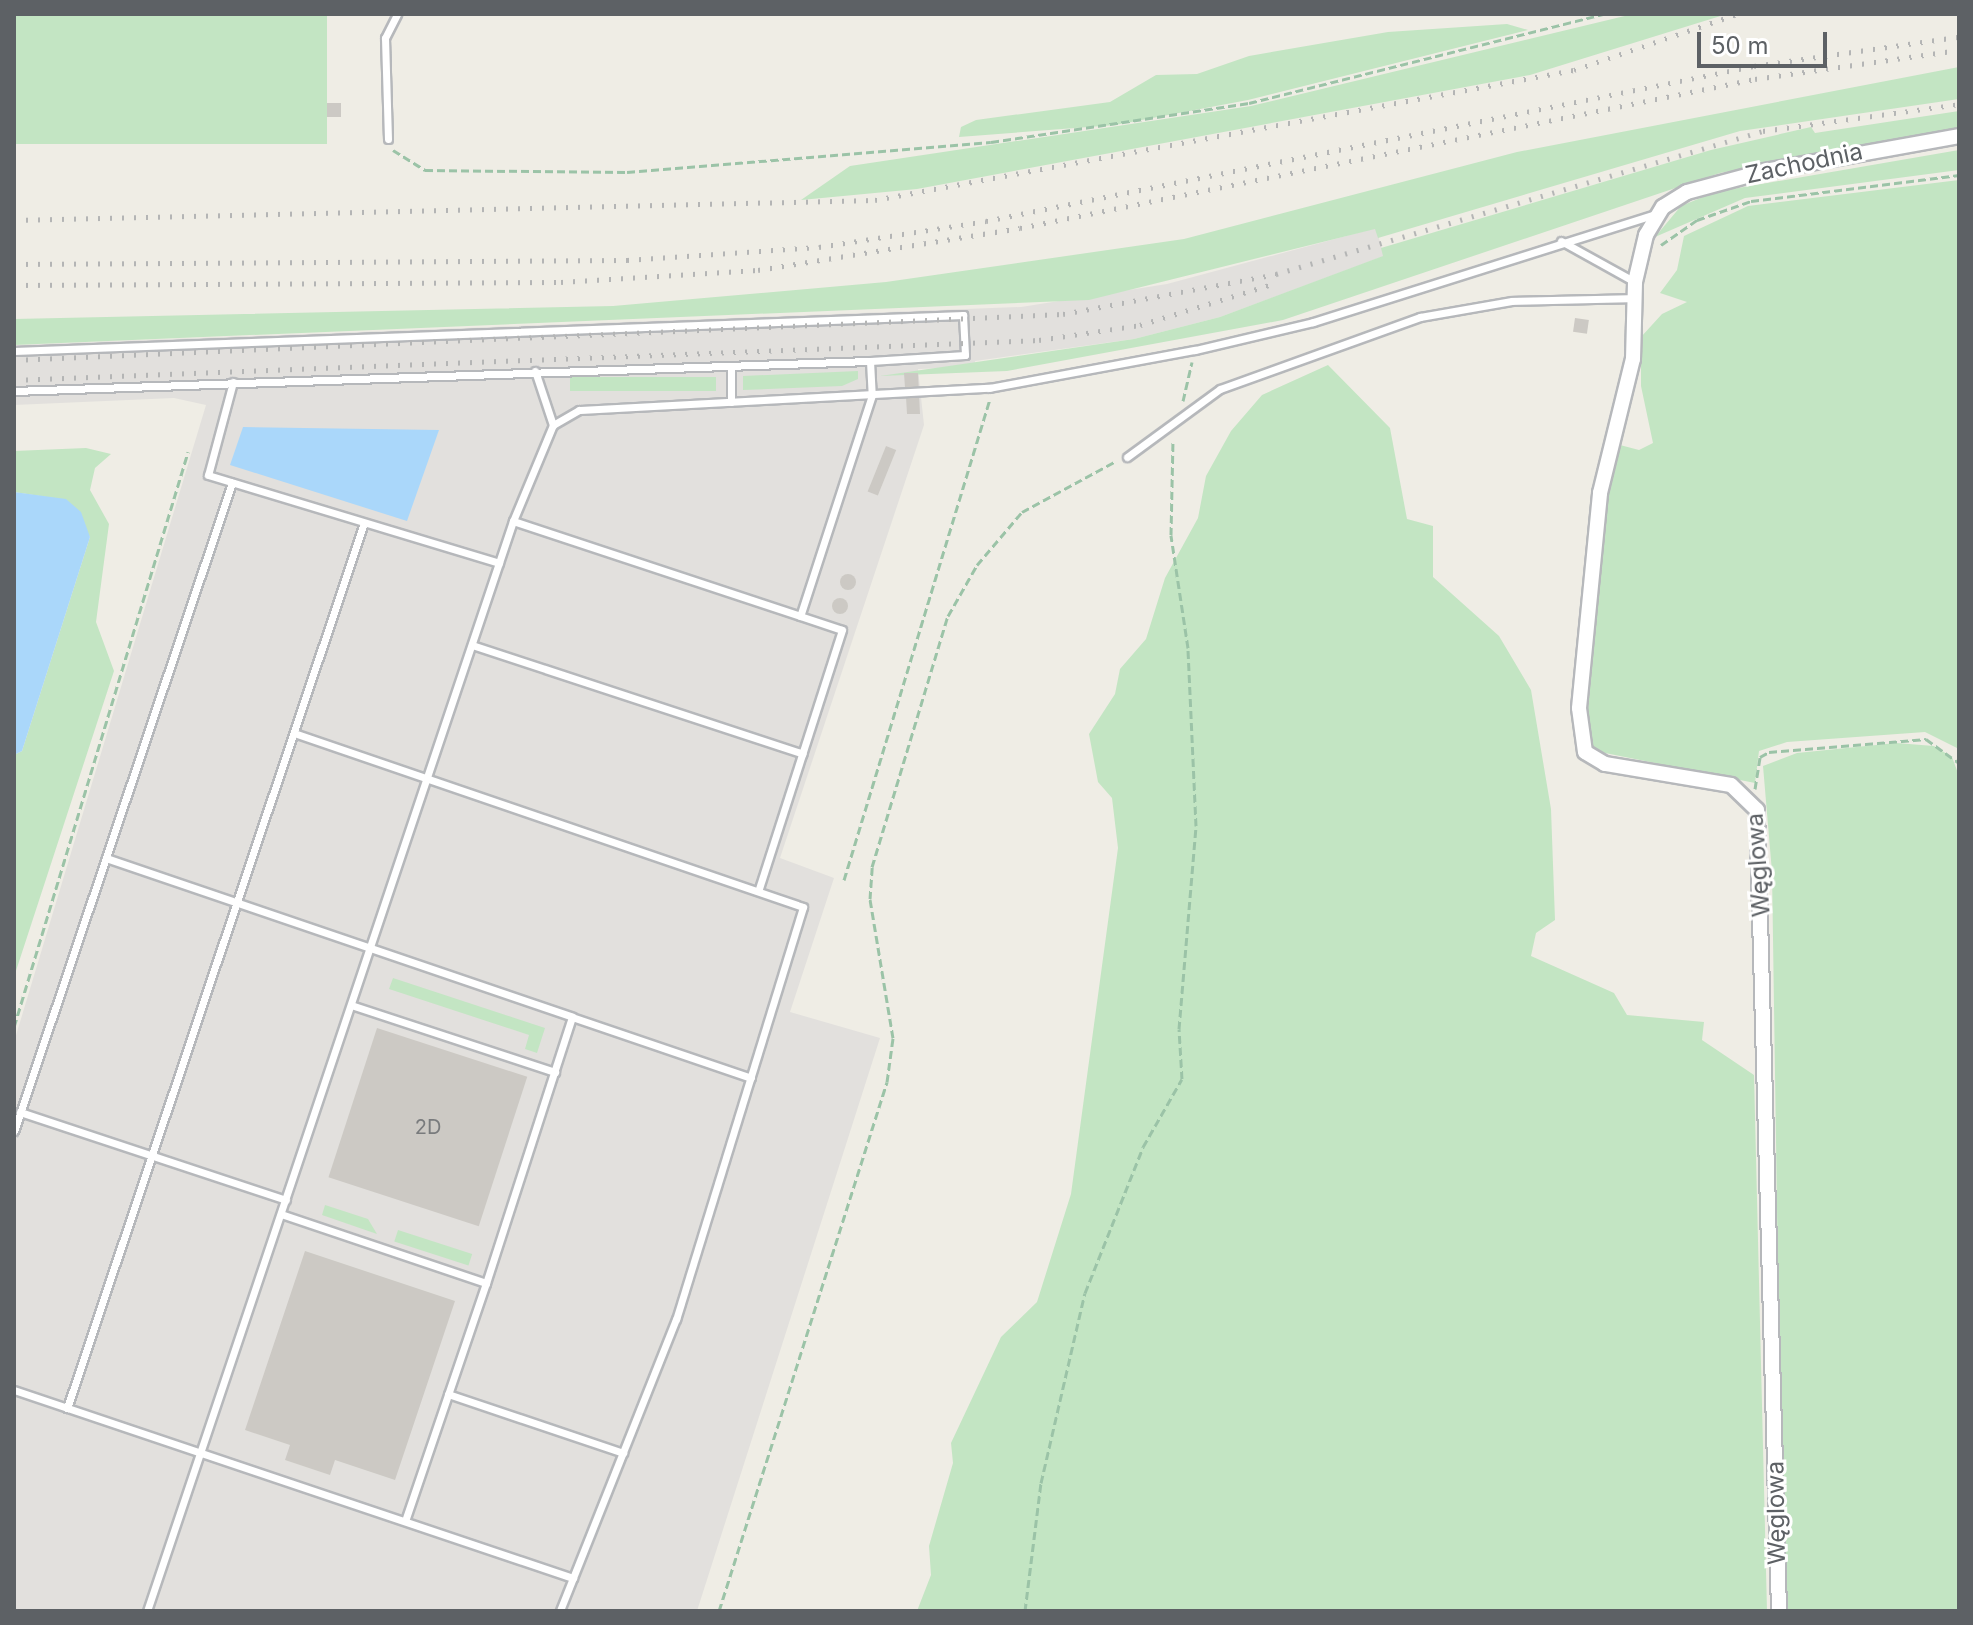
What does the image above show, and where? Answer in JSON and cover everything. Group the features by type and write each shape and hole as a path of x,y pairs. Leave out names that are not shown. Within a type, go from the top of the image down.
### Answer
{"street":[{"name":"Zachodnia","path":"1658,213 1687,192 1722,181 1959,136"},
{"name":"Węglowa","path":"1658,213 1635,282 1629,384 1600,493 1580,739 1591,759 1712,780 1749,796 1762,870 1779,1611"}],"lane":[{"path":"388,139 385,38 397,14"},
{"path":"147,1611 513,521 553,425 579,410 989,388 1195,350 1313,322 1561,241 1658,213"},
{"path":"1561,241 1635,282"},
{"path":"1127,457 1179,416 1220,389 1420,317 1512,301 1635,298"},
{"path":"14,351 963,315 965,355 870,361 14,391"},
{"path":"800,616 872,395 870,361"},
{"path":"731,366 731,402"},
{"path":"535,371 553,425"},
{"path":"233,382 208,475 363,526 499,563"},
{"path":"14,1131 232,483"},
{"path":"513,521 842,630 758,891"},
{"path":"67,1408 363,526"},
{"path":"472,645 803,754"},
{"path":"294,733 803,907 676,1319 560,1611"},
{"path":"106,858 751,1078"},
{"path":"351,1005 555,1072"},
{"path":"405,1521 572,1017"},
{"path":"20,1112 286,1200"},
{"path":"281,1214 486,1283"},
{"path":"14,1390 573,1578"},
{"path":"448,1394 623,1453"}],"path":[{"path":"388,139 396,155 425,170 478,172 627,172 862,155 1114,128 1249,103 1603,14"},
{"path":"1641,257 1731,206 1959,175"},
{"path":"1025,1611 1041,1483 1085,1293 1143,1147 1182,1079 1179,1029 1196,826 1188,648 1167,464 1195,350"},
{"path":"844,880 990,412 989,388"},
{"path":"14,1027 188,452"},
{"path":"719,1611 887,1082 893,1038 870,899 872,867 948,616 977,565 1022,512 1127,457"},
{"path":"1749,796 1761,779 1760,757 1769,752 1926,739 1959,763"}],"shaded area":[{"path":"1376,228 1384,256 1220,317 1134,339 975,361 975,367 918,369 924,425 780,858 834,878 790,1012 880,1038 697,1611 14,1611 14,1042 206,405 174,398 14,405 14,345 1021,307 1167,284"}],"green space":[{"path":"14,14 327,14 327,144 14,144"},
{"path":"1633,14 1727,14 1530,75 917,189 801,200 850,166 1251,106"},
{"path":"1507,24 1528,30 1248,100 1115,125 959,137 961,127 976,120 1110,102 1156,75 1197,74 1249,56 1388,32"},
{"path":"1959,67 1959,99 1740,131 1378,238 1375,229 1089,300 14,345 14,319 613,306 886,282 1184,239 1517,152"},
{"path":"1959,111 1959,128 1720,173 1283,320 1007,371 880,376 1134,339 1220,317 1383,256 1381,248 1711,150 1811,127 1815,133"},
{"path":"1959,150 1959,170 1745,198 1655,237 1681,206 1715,192"},
{"path":"1959,180 1959,749 1925,732 1787,742 1759,751 1755,783 1595,751 1586,729 1612,458 1620,445 1639,450 1653,443 1641,386 1641,337 1662,314 1687,302 1660,293 1677,270 1684,236 1748,206"},
{"path":"1328,365 1390,428 1407,519 1433,526 1433,577 1499,636 1531,690 1551,809 1555,920 1536,933 1531,956 1614,993 1627,1015 1704,1022 1702,1040 1754,1075 1767,1611 917,1611 931,1575 929,1546 953,1463 951,1443 1001,1337 1037,1302 1071,1194 1118,848 1112,798 1098,782 1089,734 1115,694 1120,669 1146,639 1165,578 1198,518 1206,476 1231,431 1262,395"},
{"path":"858,371 858,379 842,386 743,390 743,376"},
{"path":"570,377 716,377 716,391 570,391"},
{"path":"86,448 111,454 95,468 90,490 109,524 96,622 114,671 14,977 14,755 22,751 90,537 66,500 14,492 14,451"},
{"path":"1896,743 1934,746 1952,757 1959,776 1959,1611 1783,1611 1772,872 1763,766 1797,753"},
{"path":"393,978 545,1028 537,1053 525,1049 529,1035 389,989"},
{"path":"325,1205 368,1219 377,1234 322,1215"},
{"path":"398,1230 472,1254 468,1266 394,1241"}],"water":[{"path":"243,427 439,430 407,521 230,465"},
{"path":"14,492 66,499 81,512 90,537 22,751 14,755"}],"building":[{"path":"327,103 341,103 341,117 327,117"},
{"path":"1575,318 1589,320 1587,334 1573,332"},
{"path":"904,373 918,373 920,414 907,414 906,397 892,398 892,389 905,388"},
{"path":"886,446 896,450 878,496 868,491"},
{"path":"845,574 851,574 856,582 854,588 845,590 840,585 840,579"},
{"path":"840,598 846,600 846,612 840,614 834,612 832,606 834,600"},
{"path":"377,1028 527,1077 479,1226 328,1177"},
{"path":"305,1251 455,1301 395,1480 335,1460 330,1475 285,1460 290,1445 245,1430"}],"railway":[{"path":"14,220 875,200 1574,70 1738,14"},
{"path":"14,264 627,260 819,247 986,221 1754,66 1959,37"},
{"path":"14,285 561,282 758,270 1020,228 1755,79 1959,50"},
{"path":"14,360 1063,314 1276,274 1763,131 1959,104"},
{"path":"14,380 1039,340 1140,325 1269,285"}]}
